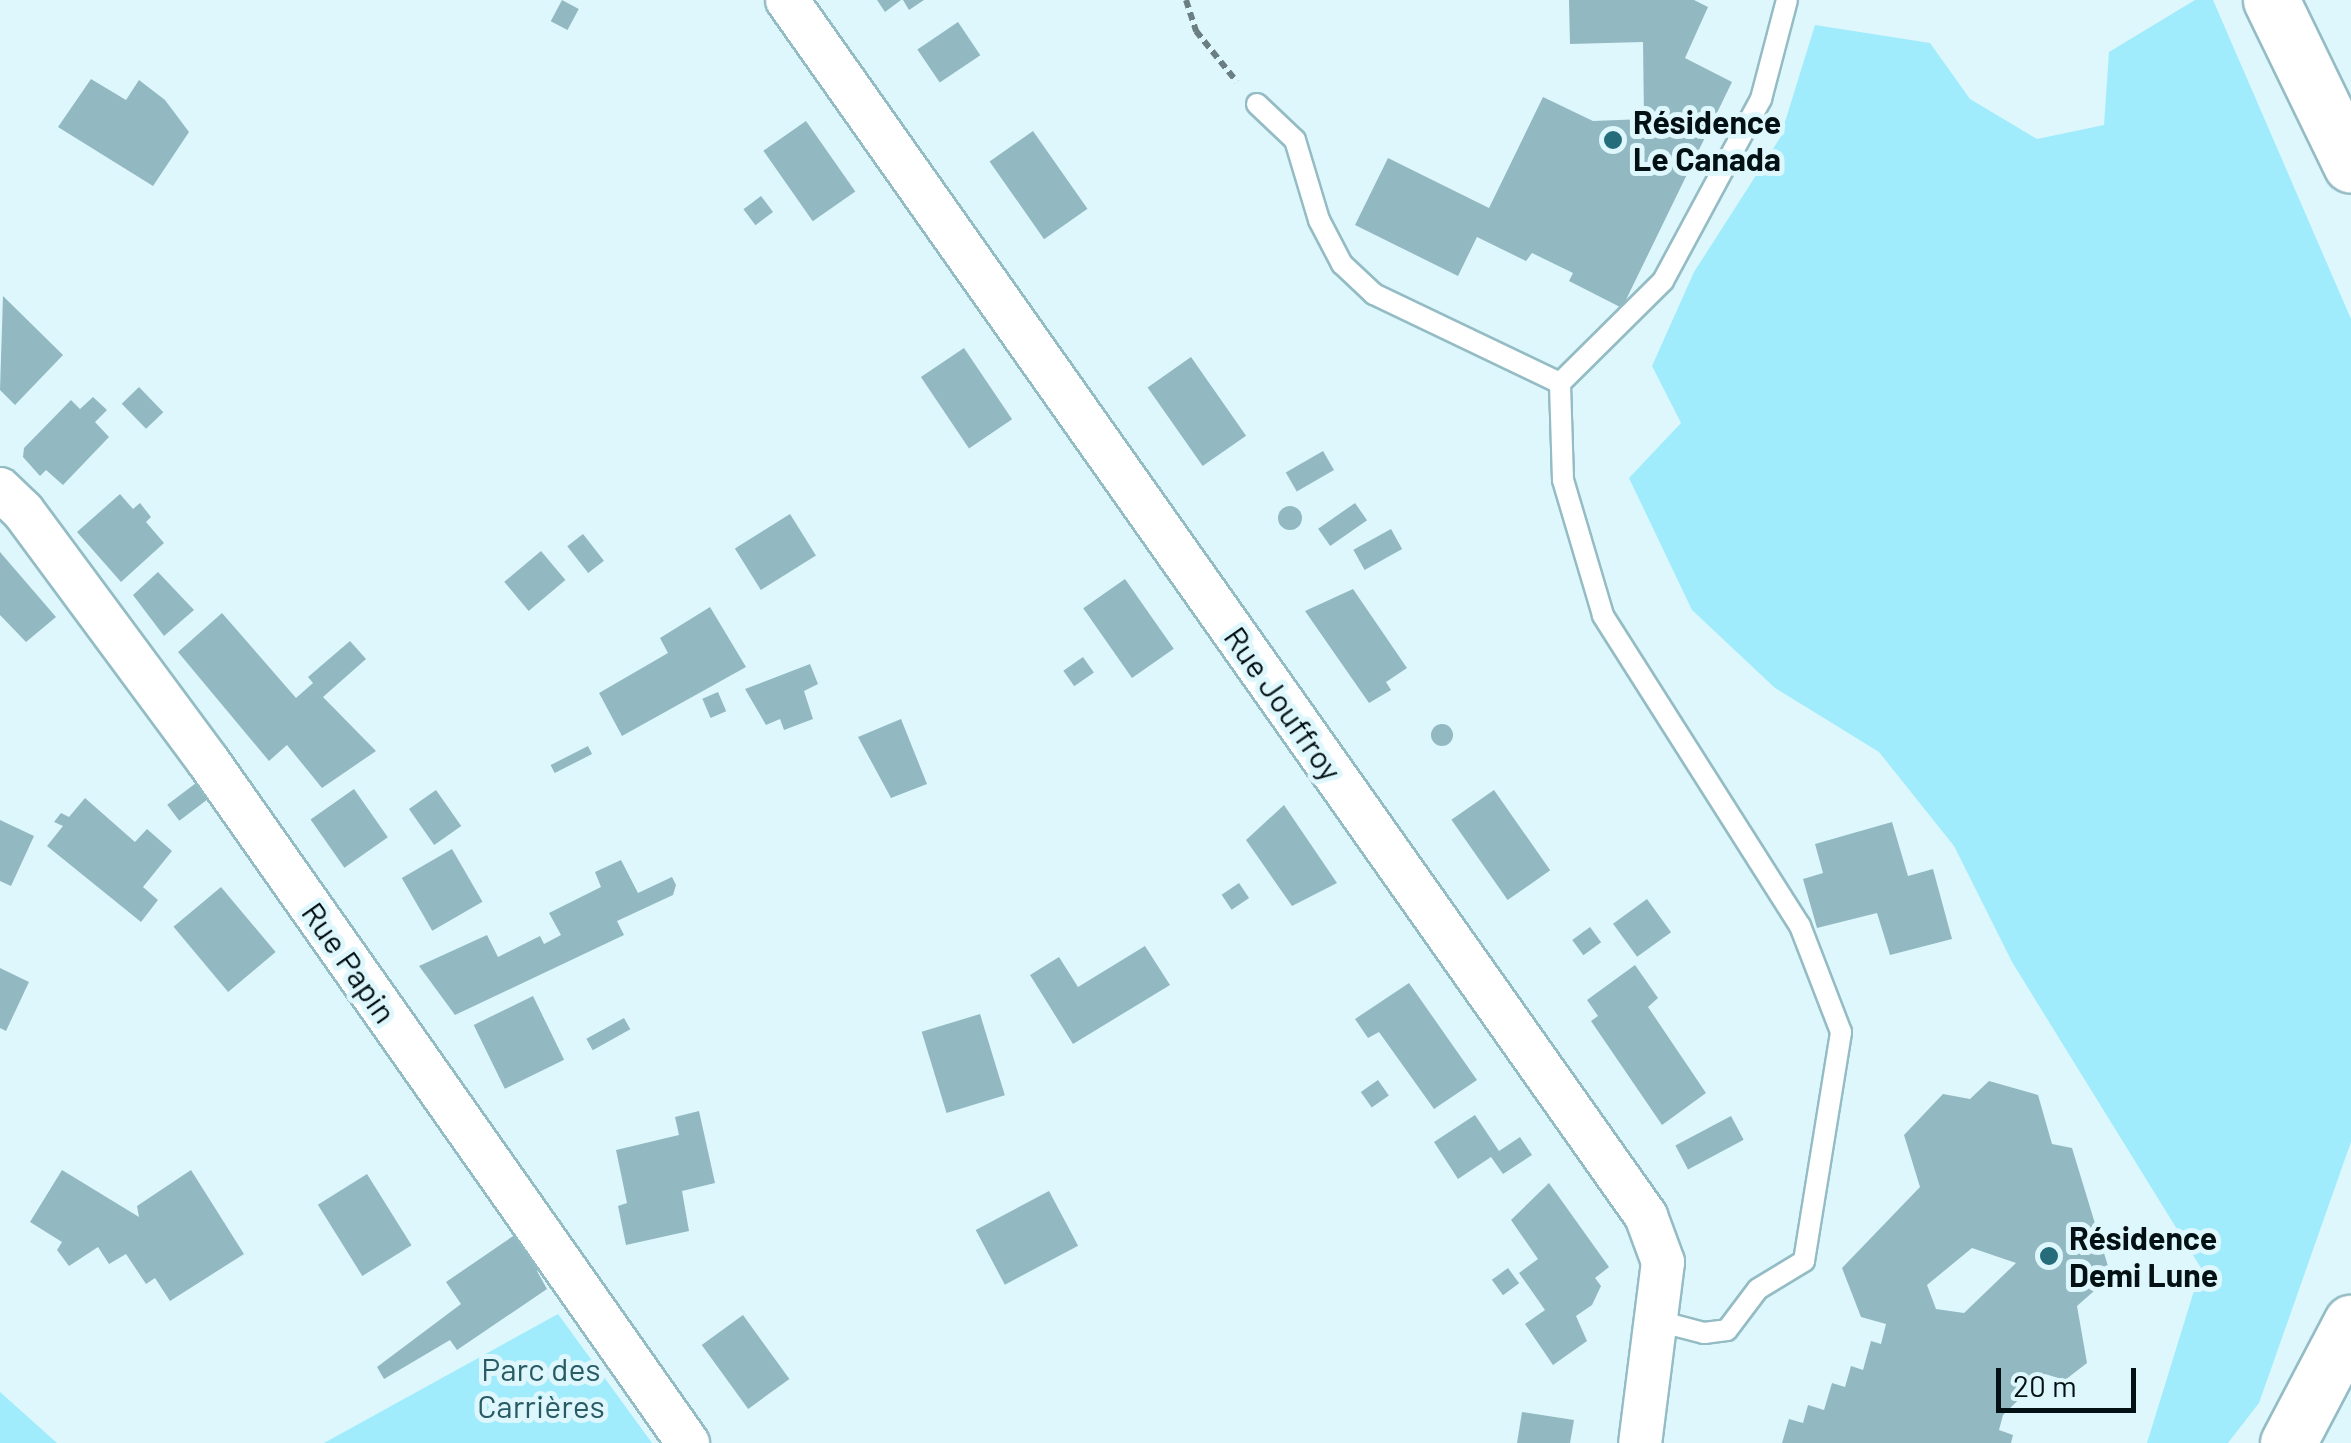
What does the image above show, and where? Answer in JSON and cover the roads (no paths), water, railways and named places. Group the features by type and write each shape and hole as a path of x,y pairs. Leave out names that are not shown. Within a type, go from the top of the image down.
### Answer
{"main road":[{"path":"2271,0 2351,164"},
{"path":"2288,1443 2351,1323"}],"street":[{"name":"Rue Jouffroy","path":"788,0 1646,1216 1663,1262 1640,1443"},
{"path":"2280,0 2351,107"},
{"name":"Rue Papin","path":"0,489 24,511 208,760 688,1443"}],"lane":[{"path":"1658,1321 1704,1333 1726,1330 1758,1289 1804,1262 1841,1032 1800,926 1603,615 1563,480 1560,383 1664,281 1760,100 1787,0"},
{"path":"1257,104 1294,140 1319,220 1352,274 1374,294 1560,383"}],"place":[{"name":"Résidence Le Canada","path":"1613,140"},
{"name":"Résidence Demi Lune","path":"2049,1256"}],"park label":[{"name":"Parc des Carrières","path":"541,1388"}]}
